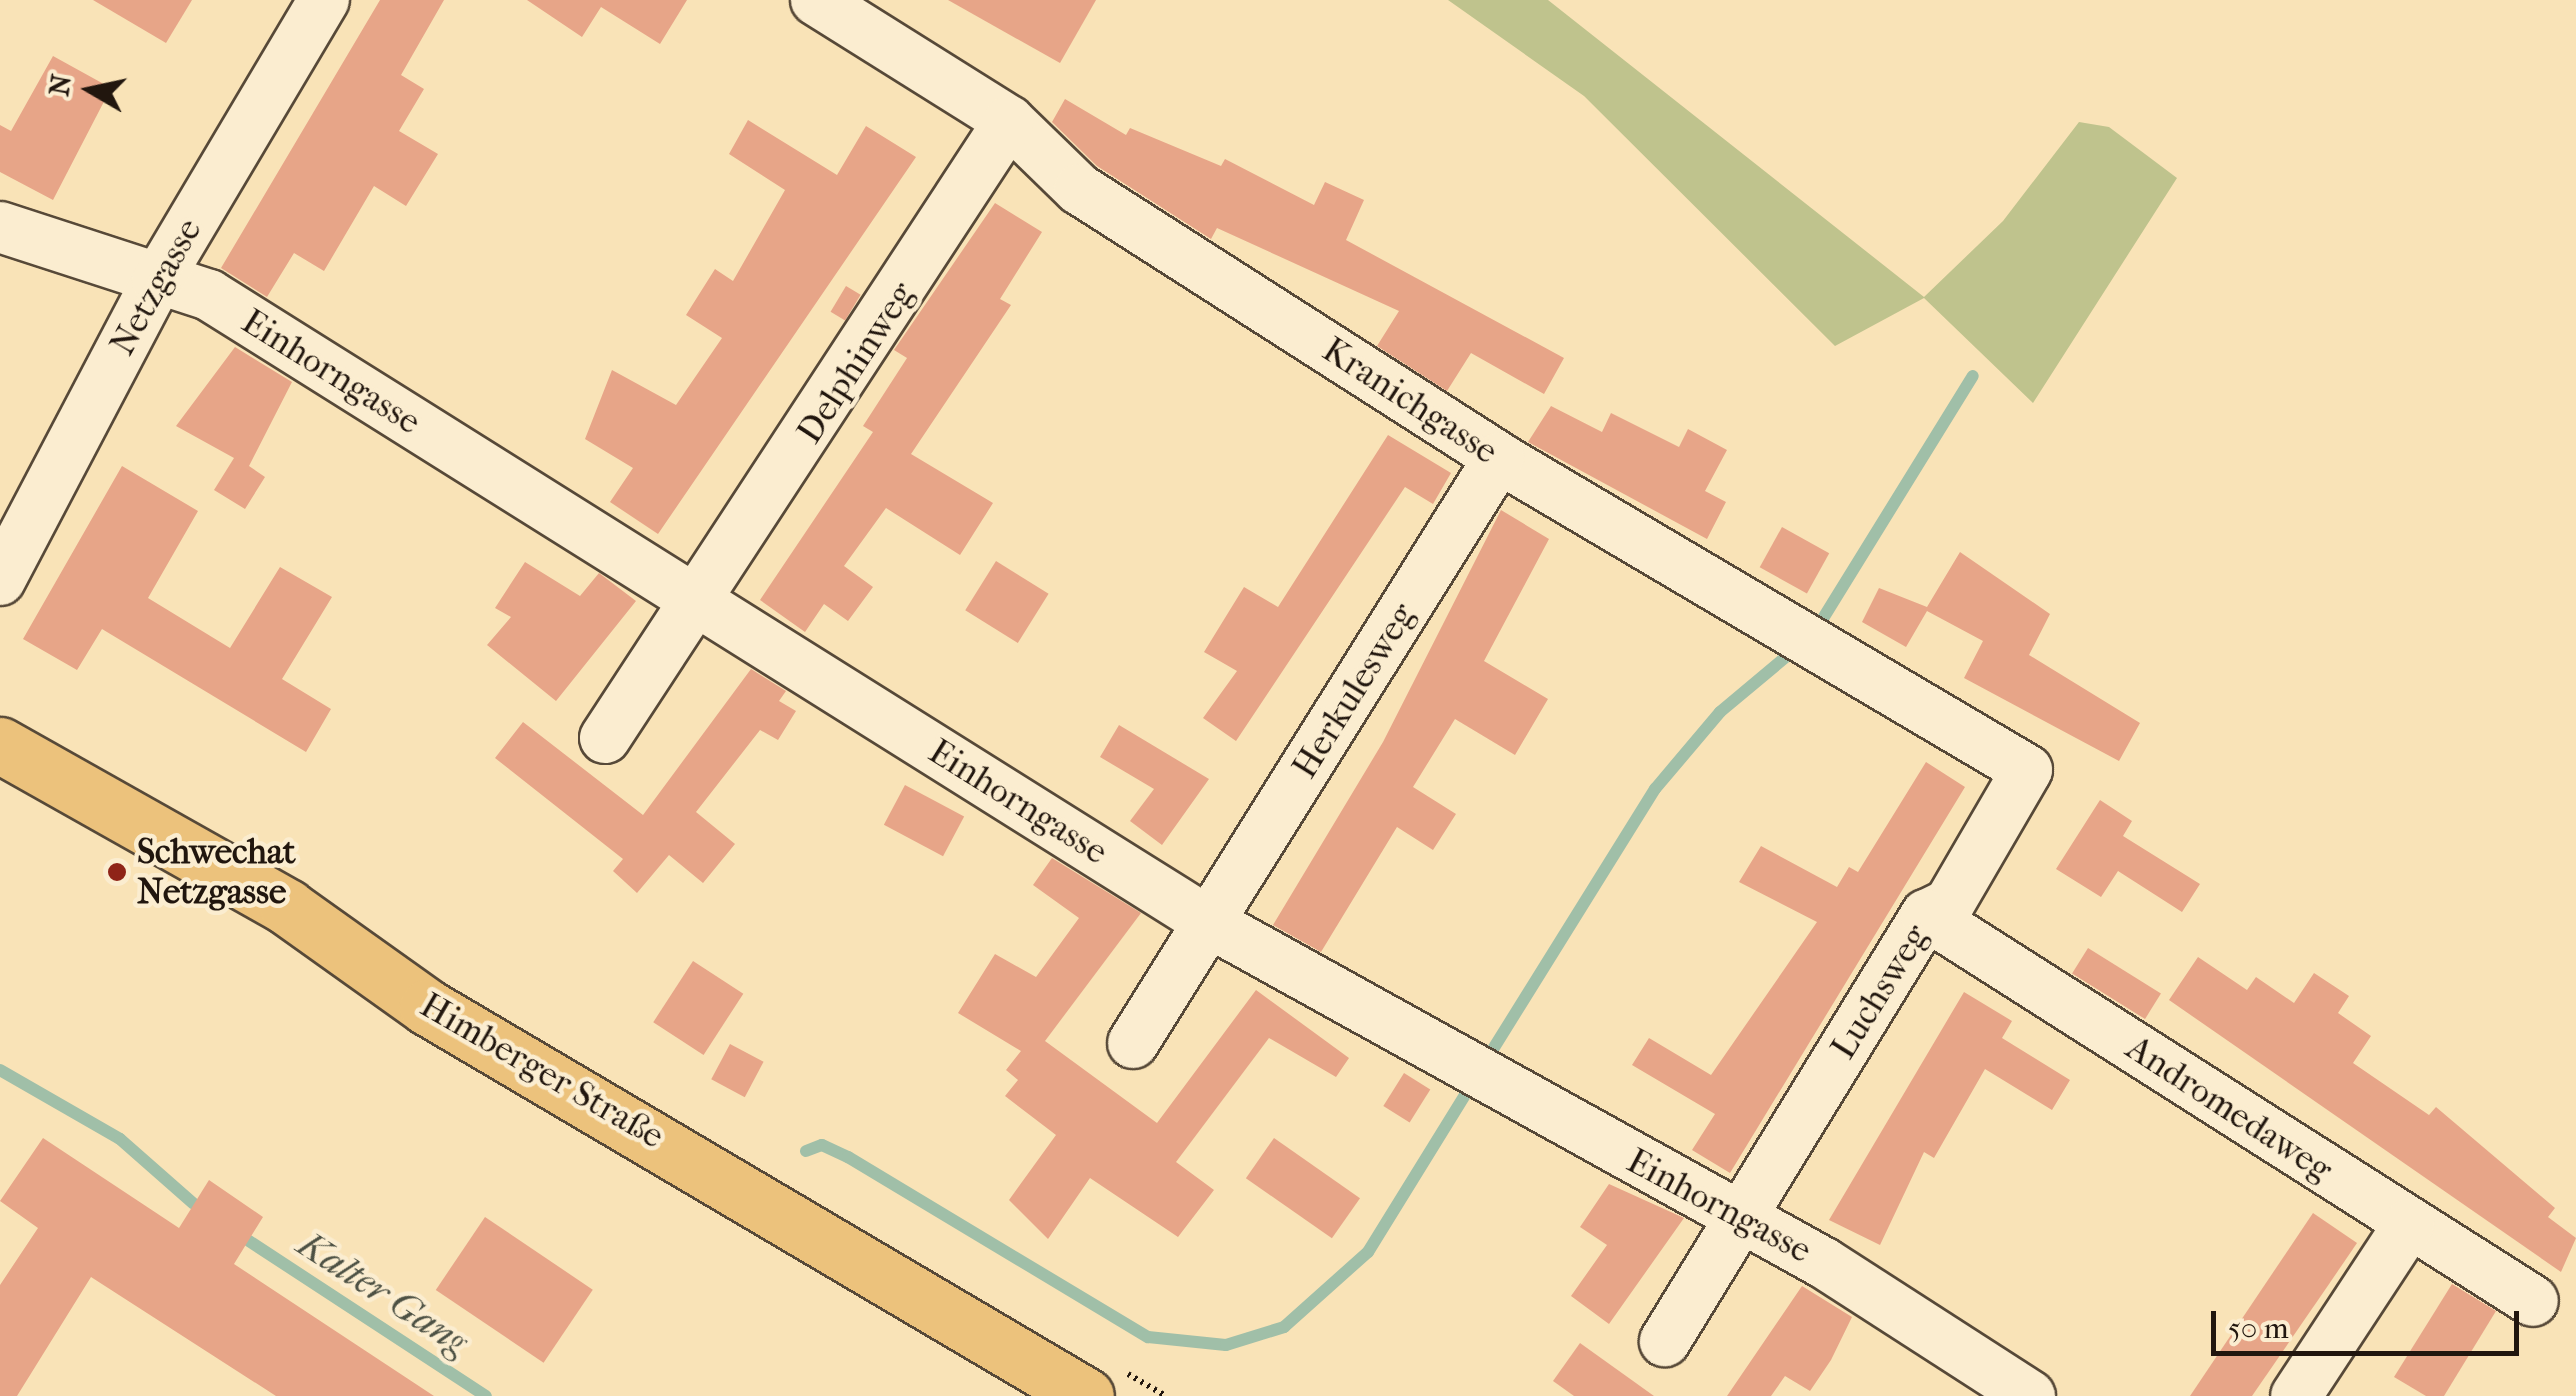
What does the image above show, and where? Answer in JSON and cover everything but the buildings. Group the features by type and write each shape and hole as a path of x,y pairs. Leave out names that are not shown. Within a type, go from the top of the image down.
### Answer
{"main road":[{"name":"Himberger Straße","path":"0,745 288,908 427,1007 1086,1396"}],"street":[{"name":"Netzgasse","path":"0,580 157,281 324,0"},
{"name":"Kranichgasse","path":"816,0 1009,121 1079,189 1499,458 2027,770"},
{"name":"Delphinweg","path":"606,738 699,602 1009,121"},
{"name":"Einhorngasse","path":"0,228 208,295 1210,923 1739,1220 1824,1262 2030,1396"},
{"name":"Herkulesweg","path":"1133,1043 1499,458"},
{"name":"Luchsweg","path":"1665,1341 1926,915 1949,904 2027,770"},
{"name":"Andromedaweg","path":"1926,915 2533,1301"},
{"path":"2296,1396 2409,1224"}],"green space":[{"path":"1448,0 1548,0 1924,297 2003,221 2079,122 2109,127 2177,178 2033,403 1924,298 1835,346 1584,96"}],"waterway":[{"path":"1814,633 1973,376"},
{"path":"1485,1062 1655,789 1720,712 1799,646"},
{"name":"Kalter Gang","path":"0,1070 120,1139 194,1204"},
{"path":"806,1151 822,1145 848,1157 1148,1337 1226,1345 1284,1327 1368,1252 1475,1079"},
{"name":"Kalter Gang","path":"249,1241 486,1396"}],"place":[{"name":"Schwechat Netzgasse","path":"117,872"}]}
